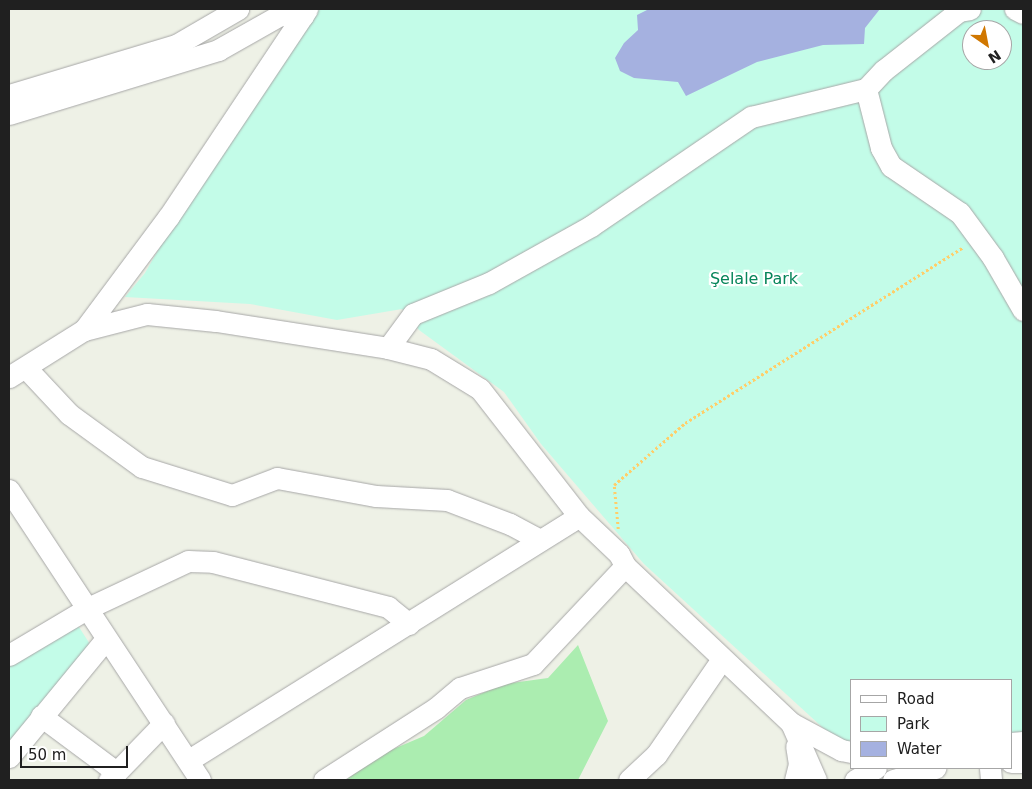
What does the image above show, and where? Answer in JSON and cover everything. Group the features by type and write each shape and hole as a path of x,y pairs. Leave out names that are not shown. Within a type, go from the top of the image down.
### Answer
{"street":[{"path":"9,95 176,45 238,9"},
{"path":"388,348 414,314 490,283 590,226 751,117 866,89 884,70 959,11 970,9"},
{"path":"1014,9 1023,13"},
{"path":"9,114 218,50 280,15 305,12"},
{"path":"84,330 169,216 305,12"},
{"path":"866,89 881,148 891,166 960,213 979,237 1023,310"},
{"path":"540,540 510,524 447,500 376,496 277,478 232,495 142,467 69,414 17,372 84,330 147,314 216,321 388,348 431,359 480,390 579,516 722,659 791,723 840,750 850,752"},
{"path":"9,490 88,608 106,639 189,760 200,780"},
{"path":"189,760 579,516"},
{"path":"324,780 436,708 460,688 533,664 622,560"},
{"path":"9,655 88,608 188,561 213,562 388,607 408,624"},
{"path":"9,758 41,716 106,639"},
{"path":"628,780 656,755 722,659"},
{"path":"41,716 113,776 164,723"},
{"path":"791,723 799,764 795,780"},
{"path":"791,723 816,780"},
{"path":"854,780 874,769"},
{"path":"893,780 932,769"}],"path":[{"path":"622,560 614,485 685,423 979,237"}],"green space":[{"name":"Şelale Park","path":"319,9 1023,9 1023,733 1012,734 1012,679 850,679 850,744 834,738 644,564 541,444 504,392 419,330 402,309 337,320 250,304 125,297 145,273 190,194"},
{"path":"77,624 95,652 9,754 9,667"},
{"path":"578,645 608,721 578,780 346,780 377,756 424,736 466,700 504,684 548,678"}],"water":[{"path":"649,9 880,9 865,28 864,44 823,45 757,62 686,96 678,82 634,78 620,71 615,58 624,43 638,30 637,15"}]}
